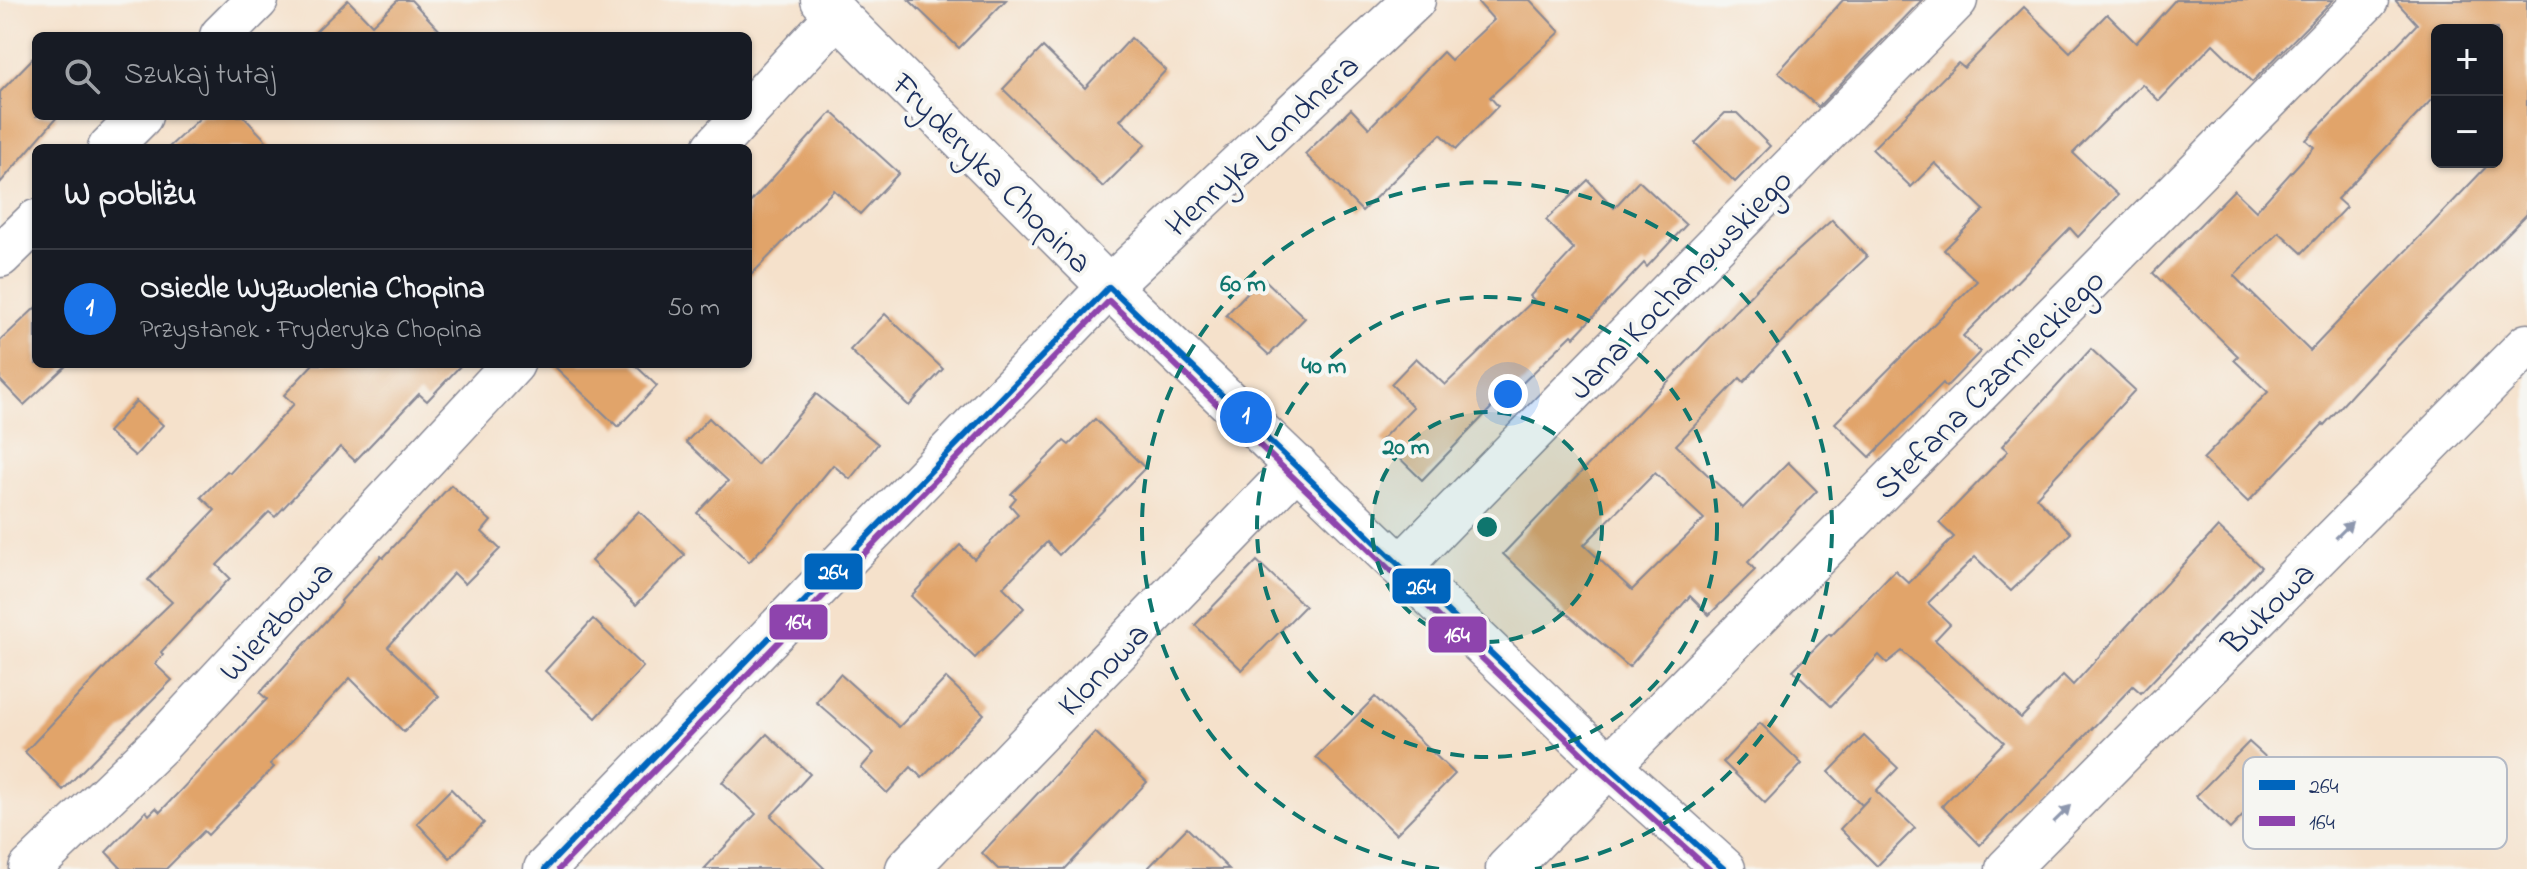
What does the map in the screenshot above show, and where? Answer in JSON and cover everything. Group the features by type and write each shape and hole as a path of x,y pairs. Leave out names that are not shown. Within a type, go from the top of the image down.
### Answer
{"street":[{"path":"225,32 257,0"},
{"name":"Henryka Londnera","path":"545,869 1109,287 1414,0"},
{"name":"Jana Kochanowskiego","path":"1402,565 1956,0"},
{"name":"Stefana Czarnieckiego","path":"1507,869 2367,0"},
{"path":"752,106 830,8"},
{"name":"Fryderyka Chopina","path":"830,8 1109,287 1608,765 1724,869"},
{"path":"113,144 137,120"},
{"path":"718,144 739,120"},
{"path":"0,256 32,225"},
{"name":"Bukowa","path":"2007,869 2527,345"},
{"name":"Wierzbowa","path":"30,869 160,744 509,368"},
{"name":"Klonowa","path":"907,869 1297,466"}],"building":[{"path":"348,0 372,25 398,0 411,0 441,32 315,32"},
{"path":"909,0 1006,0 959,48"},
{"path":"1476,0 1530,0 1560,32 1490,97 1498,106 1456,149 1441,134 1362,211 1305,154 1351,109 1369,128 1443,52 1451,60 1494,20"},
{"path":"1843,0 1922,0 1818,107 1778,72"},
{"path":"2175,0 2333,0 2252,82 2213,44 2159,101 2142,84 2073,153 2118,195 2078,237 2070,228 1963,336 1980,352 1946,387 1943,383 1870,457 1835,423 1977,281 1944,250 1984,210 1935,163 1911,187 1872,149 1958,63 1964,68 2024,7 2070,52 2107,14 2136,43"},
{"path":"2395,0 2527,0 2527,214 2248,502 2203,459 2268,392 2234,360 2238,356 2153,273 2234,190 2256,211 2314,147 2306,140 2417,24","holes":["2431,24 2503,24 2503,168 2485,168 2310,351 2234,276 2279,232 2302,253 2346,207 2337,199 2431,100"]},
{"path":"1131,38 1166,70 1120,120 1146,144 1103,187 1003,89 1043,47 1085,88"},
{"path":"32,59 32,120 55,120 0,183 0,92"},
{"path":"832,112 899,173 860,214 834,190 752,274 752,201"},
{"path":"1725,113 1737,113 1770,146 1735,182 1695,143"},
{"path":"198,120 247,120 269,144 172,144"},
{"path":"1588,180 1614,208 1639,181 1686,225 1647,267 1644,263 1574,337 1572,335 1500,405 1497,402 1422,480 1381,440 1413,407 1391,384 1416,358 1445,385 1534,300 1530,296 1574,249 1546,220"},
{"path":"1832,220 1867,257 1819,302 1744,382 1740,378 1676,445 1743,508 1788,462 1817,491 1748,562 1755,570 1709,615 1690,596 1629,667 1503,554 1764,281","holes":["1655,473 1704,519 1632,590 1584,545"]},
{"path":"1262,277 1305,318 1269,355 1226,315"},
{"path":"32,311 32,368 64,368 24,405 0,380 0,341"},
{"path":"885,314 943,369 909,406 850,350"},
{"path":"2091,349 2135,390 2036,497 2071,533 2011,591 1975,557 1928,603 1950,624 1935,640 2021,718 2063,675 2073,685 2218,527 2261,567 2141,693 2133,686 1980,845 1942,806 2004,742 1902,651 1887,663 1879,655 1831,706 1793,670 1895,570 1909,583 1954,537 1939,523 2008,451 2002,446"},
{"path":"309,368 458,368 427,401 419,394 355,461 340,447 275,517 269,512 217,565 230,578 161,652 163,655 155,664 172,680 63,790 25,752 172,602 148,580 215,510 201,497 227,471 230,473 294,404 284,395"},
{"path":"556,368 638,368 657,386 618,427"},
{"path":"816,394 878,444 850,479 833,465 749,562 697,513 728,481 686,442 709,418 757,465"},
{"path":"136,401 163,425 135,456 108,432"},
{"path":"1095,419 1145,468 1059,555 1047,542 1003,587 1024,608 975,658 911,596 960,545 974,559 1018,514 1010,505 1016,498 1011,494 1064,441 1069,445"},
{"path":"451,485 491,521 482,532 500,549 465,584 454,573 388,647 439,696 404,732 350,678 270,764 274,767 208,835 204,831 166,869 122,869 106,852 146,811 149,815 156,808 160,812 267,699 260,693 381,556 383,558"},
{"path":"639,511 685,555 636,605 591,561"},
{"path":"1257,561 1305,606 1242,670 1195,625"},
{"path":"593,619 643,667 596,718 545,671"},
{"path":"840,674 899,727 946,678 984,714 922,778 911,767 887,793 861,768 874,753 816,702"},
{"path":"1375,697 1455,774 1396,834 1316,757"},
{"path":"1760,723 1802,764 1765,803 1723,762"},
{"path":"1095,732 1147,782 1065,869 998,869 982,853"},
{"path":"767,734 810,774 771,816 825,869 704,869 756,814 722,782"},
{"path":"1864,736 1898,768 1876,791 1915,828 1877,866 1840,829 1870,797 1862,805 1829,772"},
{"path":"2249,742 2266,757 2243,757 2243,816 2230,829 2196,796"},
{"path":"451,789 484,823 450,858 417,823"},
{"path":"1187,828 1229,869 1147,869"}],"transit line":[{"name":"264","path":"545,869 1109,287 1608,765 1724,869"},
{"name":"164","path":"559,869 1109,301 1601,772 1709,869"}],"place":[{"name":"Osiedle Wyzwolenia Chopina","path":"1246,417"}]}
